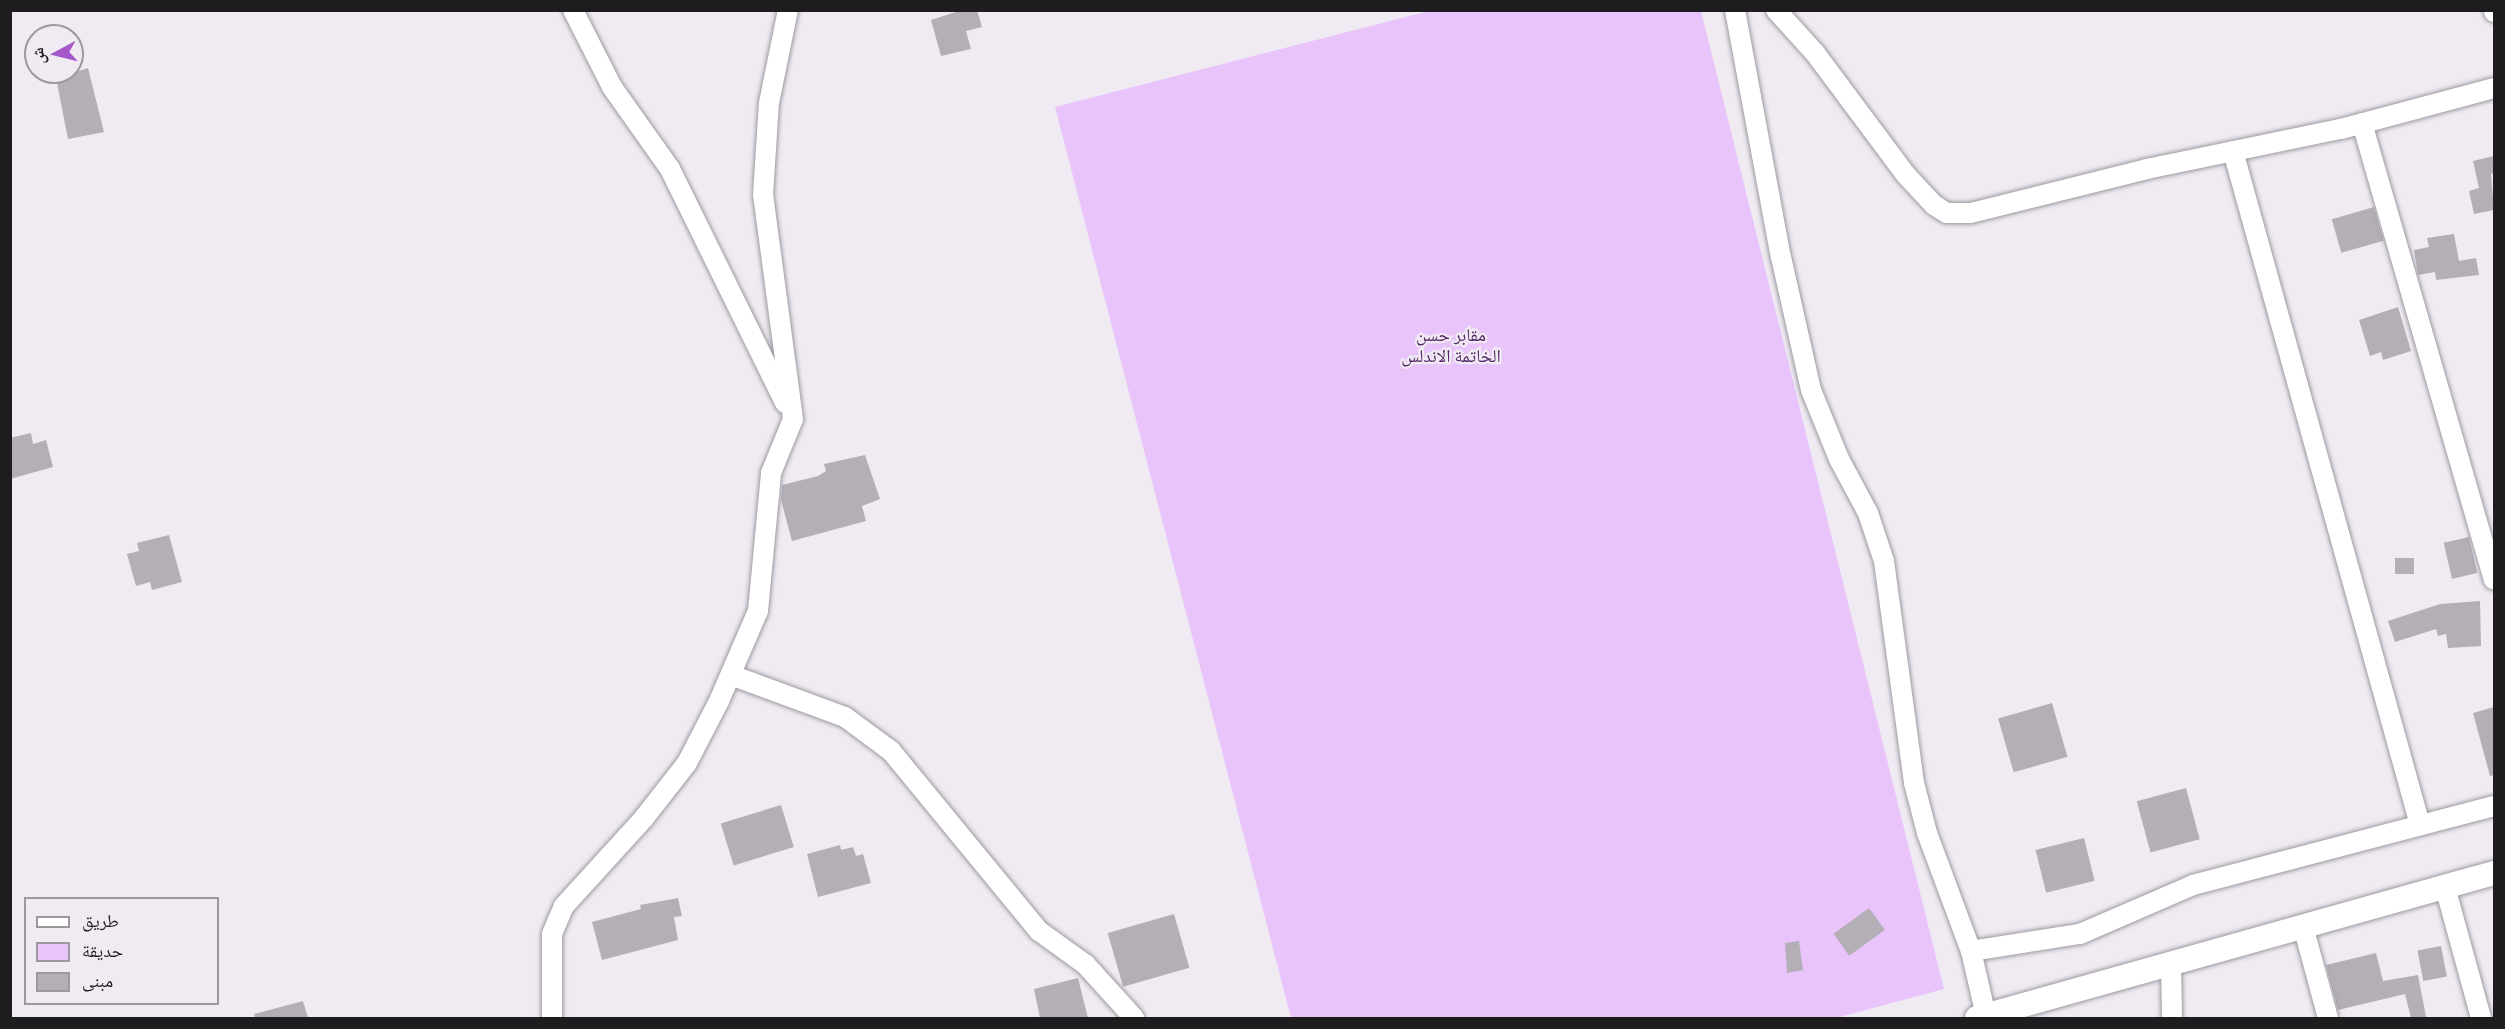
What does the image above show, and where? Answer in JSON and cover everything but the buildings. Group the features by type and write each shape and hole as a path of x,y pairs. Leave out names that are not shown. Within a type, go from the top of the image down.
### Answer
{"street":[{"path":"573,10 612,87 670,169 793,419"},
{"path":"552,1018 552,934 564,906 644,818 687,763 731,675 758,611 771,473 793,419 764,195 769,103 788,10"},
{"path":"1735,10 1781,257 1812,390 1839,459 1868,513 1884,561 1914,783 1927,833 1971,951 1982,1017 2494,873"},
{"path":"1776,10 1823,63 1906,174 1934,206 1947,213 1971,213 2362,123 2494,88"},
{"path":"2362,123 2494,579"},
{"path":"2233,151 2420,825"},
{"path":"731,675 846,717 891,751 1039,931 1085,964 1134,1018"},
{"path":"1971,951 2080,934 2193,885 2494,806"},
{"path":"2445,887 2481,1018"},
{"path":"2303,926 2328,1018"},
{"path":"2171,964 2172,1018"}],"green space":[{"name":"مقابر حسن الخاتمة الاندلس","path":"1429,11 1701,11 1944,989 1836,1018 1291,1018 1055,107"}]}
